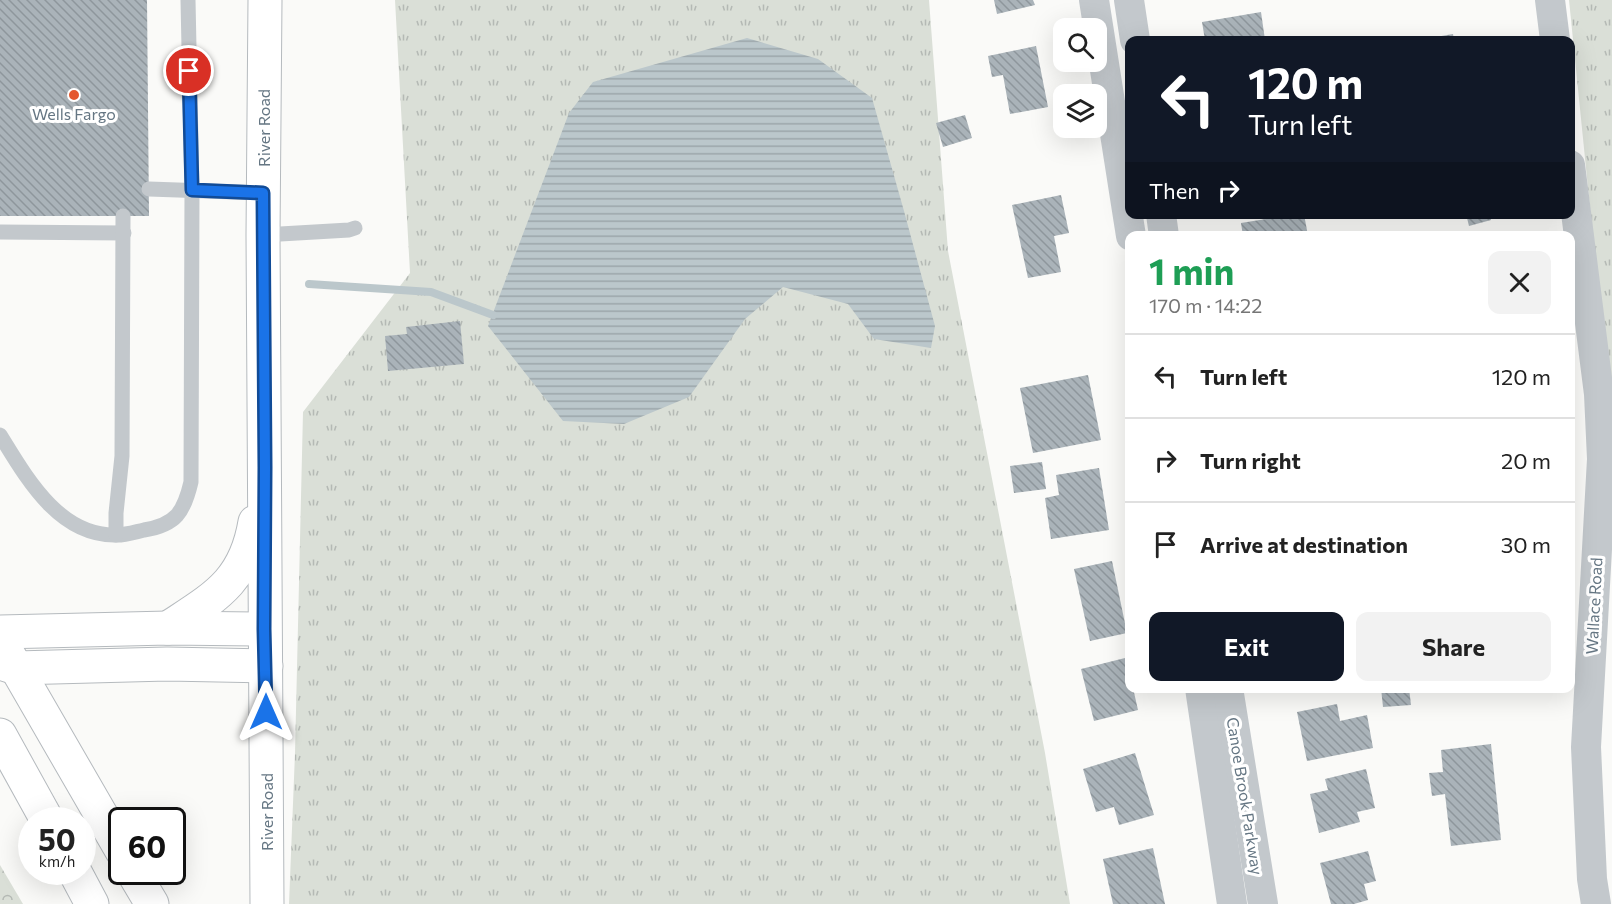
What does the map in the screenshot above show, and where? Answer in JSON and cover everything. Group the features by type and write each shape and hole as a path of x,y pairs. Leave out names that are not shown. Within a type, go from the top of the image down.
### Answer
{"main road":[{"name":"River Road","path":"265,0 263,235 267,904"},
{"path":"168,628 214,597 230,582 244,560 253,538 265,467"},
{"path":"0,632 168,628 264,629"},
{"path":"0,640 8,665 108,828"},
{"path":"8,665 266,666"},
{"path":"0,735 40,807"},
{"path":"82,885 92,904"},
{"path":"141,885 152,904"}],"street":[{"path":"1094,0 1125,198"},
{"path":"1129,0 1134,36"},
{"path":"1550,0 1554,36"},
{"name":"Wallace Road","path":"1575,236 1578,279 1606,415 1586,747 1592,879 1596,904"},
{"name":"Canoe Brook Parkway","path":"1201,693 1232,904"},
{"name":"Canoe Brook Parkway","path":"1229,693 1263,904"}],"lane":[{"path":"0,435 43,498 76,526 90,532 116,535 155,529 179,516 187,500 191,482 192,190 188,0"},
{"path":"149,189 263,193"},
{"path":"116,535 122,456 123,216"},
{"path":"263,235 355,228"},
{"path":"0,232 124,233"}],"green space":[{"path":"395,0 929,0 948,251 1045,753 1070,904 289,904 303,412 410,273"},
{"path":"1569,0 1612,0 1612,425 1575,59 1575,36 1573,36"},
{"path":"0,865 23,904 0,904"}],"shaded area":[{"path":"747,38 818,59 872,98 935,326 931,348 874,339 848,304 783,287 745,319 689,397 624,424 563,421 488,326 569,113 593,82"}],"building":[{"name":"Wells Fargo","path":"0,0 147,0 149,216 0,216"},
{"path":"994,0 1033,0 1035,5 997,14"},
{"path":"1261,12 1264,36 1204,36 1202,22"},
{"path":"1036,46 1048,107 1010,114 1003,75 992,77 988,56"},
{"path":"965,115 972,138 943,147 936,123"},
{"path":"1061,195 1069,233 1054,236 1061,272 1028,278 1012,205"},
{"path":"1266,219 1305,219 1307,231 1242,231 1241,223"},
{"path":"1467,219 1491,219 1491,220 1469,226"},
{"path":"460,321 464,364 388,371 385,336 407,334 406,327"},
{"path":"1088,375 1101,440 1033,453 1020,388"},
{"path":"1042,462 1046,489 1014,493 1010,466"},
{"path":"1099,468 1109,530 1051,539 1045,498 1059,495 1056,475"},
{"path":"1112,561 1125,633 1090,641 1074,569"},
{"path":"1125,658 1125,693 1134,693 1138,710 1094,721 1081,669"},
{"path":"1382,693 1410,693 1411,705 1383,707"},
{"path":"1337,704 1340,721 1367,715 1373,748 1307,761 1297,712"},
{"path":"1491,744 1501,840 1451,846 1445,794 1432,796 1429,773 1443,772 1441,750"},
{"path":"1135,753 1154,815 1119,825 1114,807 1096,812 1083,769"},
{"path":"1366,769 1375,808 1357,812 1360,822 1319,833 1310,794 1328,790 1325,779"},
{"path":"1153,848 1165,904 1113,904 1103,859"},
{"path":"1368,851 1376,881 1364,884 1368,900 1354,904 1331,904 1320,863"}],"waterway":[{"path":"309,284 431,292 493,315"}],"place":[{"name":"Wells Fargo","path":"74,95"}],"route":[{"path":"189,71 192,190 263,193 266,712"}]}
